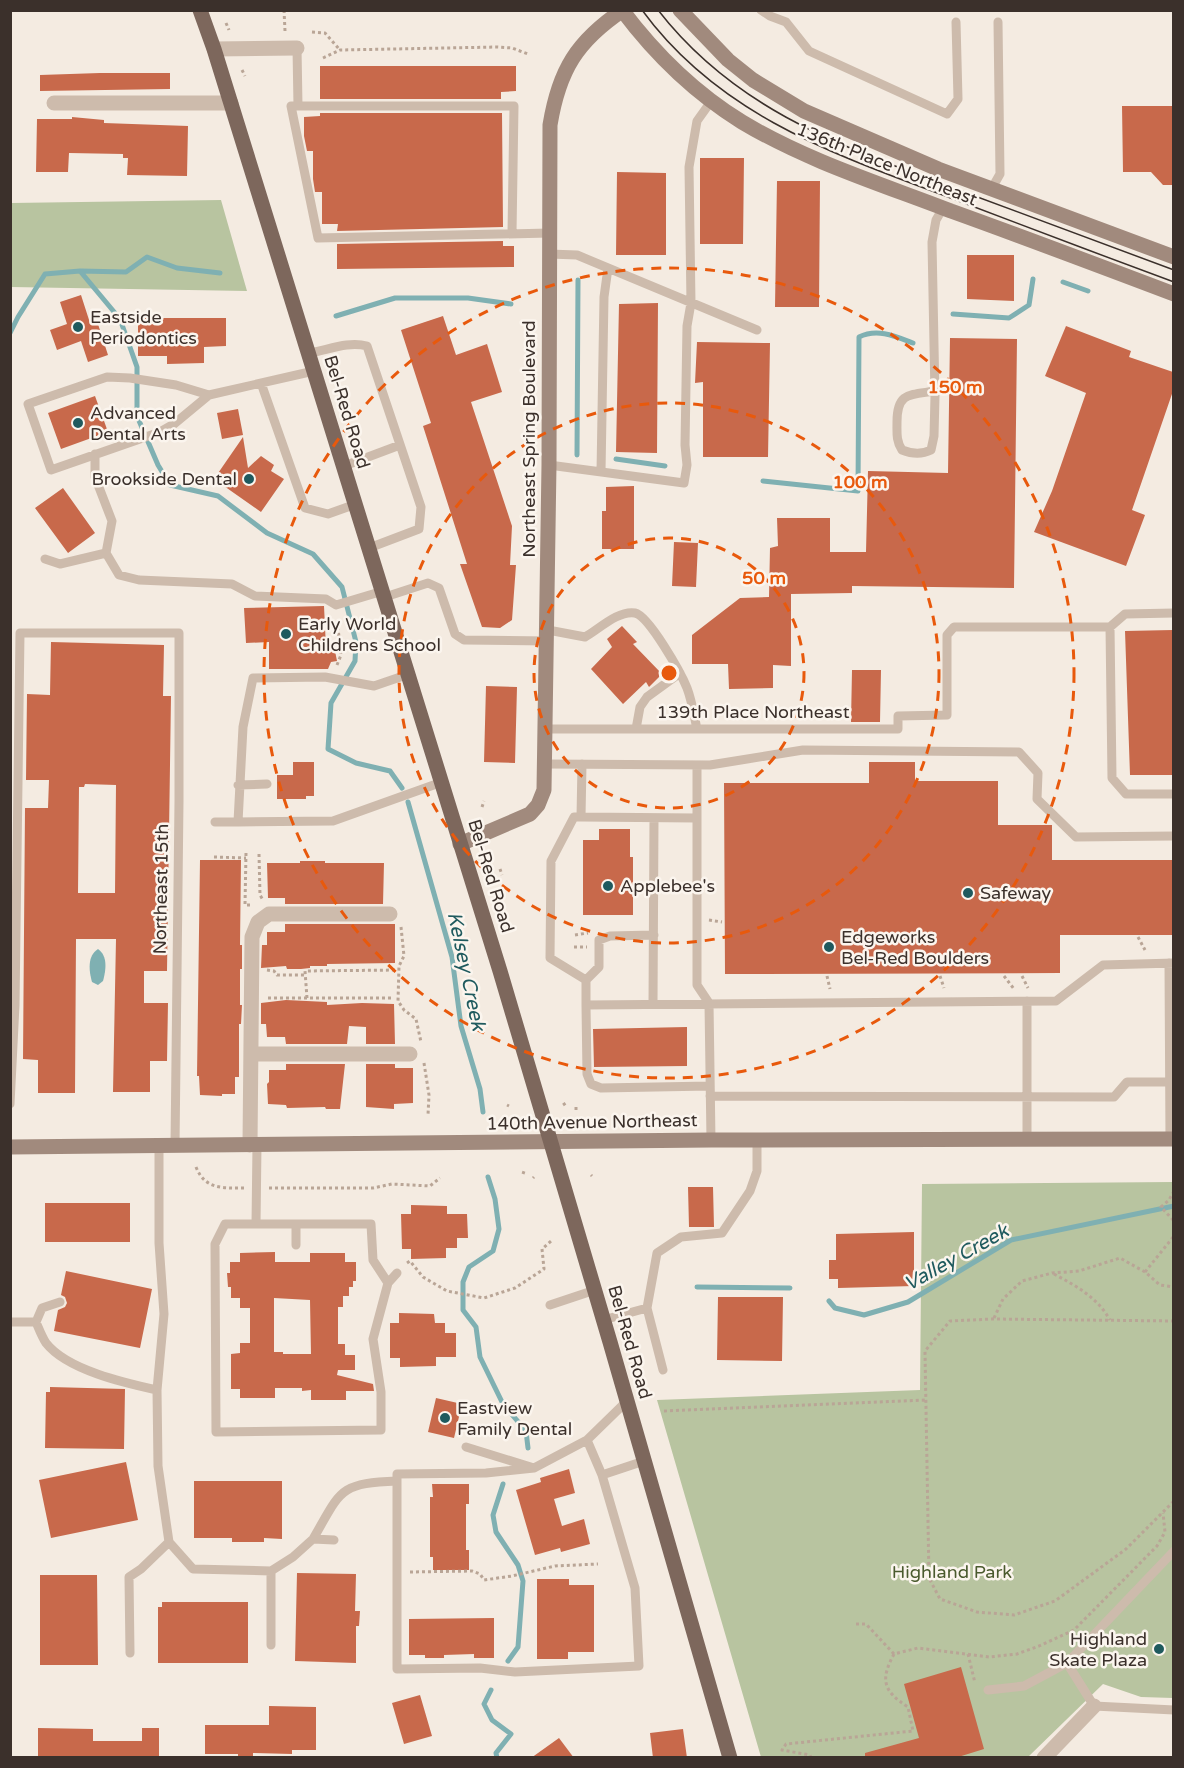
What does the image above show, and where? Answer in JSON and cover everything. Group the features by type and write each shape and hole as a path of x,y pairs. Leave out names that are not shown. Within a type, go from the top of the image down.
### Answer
{"main road":[{"name":"Bel-Red Road","path":"200,10 442,782 595,1290 730,1758"}],"street":[{"name":"136th Place Northeast","path":"680,10 728,60 781,98 845,130 938,169 1173,257"},
{"name":"136th Place Northeast","path":"623,11 647,42 693,86 740,121 801,152 856,176 1173,294"},
{"name":"Northeast Spring Boulevard","path":"460,844 530,814 538,805 544,790 548,636 550,124 560,82 575,54 590,35 623,11"},
{"path":"214,49 297,48"},
{"path":"54,103 231,103"},
{"path":"254,1145 251,1054 252,937 258,922 265,911 269,914 394,918"},
{"path":"251,1054 418,1053"},
{"name":"140th Avenue Northeast","path":"10,1147 711,1140 1172,1139"},
{"path":"1044,1758 1094,1706"}],"lane":[{"path":"760,10 786,22 809,51 947,114 958,99 956,22"},
{"path":"993,188 1000,174 998,22"},
{"path":"297,48 298,106"},
{"path":"549,465 684,483 687,465 685,445 687,326 691,303 689,167 697,121 712,100"},
{"path":"512,233 514,106 291,106 318,238 549,233"},
{"path":"935,391 910,395 900,402 897,408 897,435 902,450 921,453 931,450 934,436 935,391 932,242 936,220 943,208"},
{"path":"549,254 577,255 757,330"},
{"path":"601,472 604,297 608,267"},
{"path":"309,353 354,342 367,345 421,507 419,529 369,548"},
{"path":"209,396 176,385 149,380 107,377 28,404 51,470 160,432 209,396 314,371"},
{"path":"261,383 305,508 328,513 356,504"},
{"path":"344,466 400,445"},
{"path":"95,454 95,477 112,521 106,553 119,575 139,579 232,584 255,596 326,599 336,605 428,583 439,588 455,634 464,640 548,636 585,637 614,619 626,614 636,614 646,620 680,673 688,690 697,729"},
{"path":"45,559 60,564 106,553"},
{"path":"1173,613 1125,614 1110,627 1112,778 1126,794 1173,794"},
{"name":"139th Place Northeast","path":"547,729 898,729 898,716 947,715 946,635 954,627 1110,627"},
{"name":"Northeast 15th","path":"10,1104 15,1005 20,633 179,633 179,801 167,1146 159,1243 164,1314 157,1390 158,1466 169,1542"},
{"path":"636,729 640,708 647,696 680,673"},
{"path":"238,822 238,785 243,727 253,678 325,677 374,686 409,674"},
{"path":"546,764 710,765 803,750 1019,752 1038,773 1037,799 1076,837 1173,836"},
{"path":"581,817 582,764"},
{"path":"697,765 697,985 709,1004 711,1140"},
{"path":"216,822 333,821 442,782"},
{"path":"238,785 267,784"},
{"path":"586,980 550,958 551,861 574,817 696,818"},
{"path":"653,1004 654,818"},
{"path":"654,935 610,936 599,940 599,967 586,980 587,1074 591,1084 601,1088 710,1086"},
{"path":"586,1005 1056,1001 1103,965 1171,963 1172,1139"},
{"path":"1027,1001 1027,1140"},
{"path":"710,1096 1114,1097 1127,1082 1171,1082"},
{"path":"663,1370 647,1308 657,1253 681,1237 722,1233 750,1191 757,1172 757,1140"},
{"path":"254,1145 256,1224"},
{"path":"388,1283 373,1260 371,1224 225,1224 216,1244 216,1432 381,1430 381,1392 373,1339 388,1283 397,1273"},
{"path":"296,1225 296,1245"},
{"path":"550,1305 595,1290"},
{"path":"60,1302 42,1308 36,1322 46,1343 62,1357 95,1372 157,1390"},
{"path":"603,1320 647,1308"},
{"path":"10,1322 36,1322"},
{"path":"586,1440 602,1475 635,1588 639,1666 515,1672 480,1668 397,1669 397,1474 486,1473 534,1468 586,1440 627,1401"},
{"path":"466,1447 534,1468"},
{"path":"602,1475 644,1461"},
{"path":"130,1653 129,1577 141,1569 169,1542 193,1569 271,1571 293,1557 313,1539 338,1496 352,1486 370,1482 397,1481"},
{"path":"313,1539 334,1540"},
{"path":"988,1690 1024,1686 1067,1663 1173,1551"},
{"path":"271,1571 271,1645"},
{"path":"1067,1663 1094,1706 1173,1710"}],"path":[{"path":"284,10 285,31"},
{"path":"226,22 229,30"},
{"path":"312,33 325,33 340,50"},
{"path":"323,58 340,50 498,47 512,48 528,54"},
{"path":"242,70 245,76"},
{"path":"325,677 334,670 341,655 336,605"},
{"path":"482,807 484,801"},
{"path":"259,854 260,895 265,911"},
{"path":"214,857 246,855 245,905 264,905 265,911"},
{"path":"500,869 502,875"},
{"path":"394,918 402,927 404,956 398,970 398,1001 404,1010 416,1019 418,1053 429,1095 428,1115"},
{"path":"707,920 722,922"},
{"path":"575,935 586,932"},
{"path":"1138,938 1144,950"},
{"path":"574,947 588,947"},
{"path":"262,971 270,970 277,975 306,975"},
{"path":"307,998 305,971 398,970"},
{"path":"827,976 830,991"},
{"path":"940,976 945,990"},
{"path":"1004,976 1014,989"},
{"path":"1022,976 1028,988"},
{"path":"252,997 392,998"},
{"path":"196,1167 202,1177 216,1188 373,1188 392,1184 430,1186 440,1178"},
{"path":"1173,1191 1169,1200 1161,1207 1173,1221"},
{"path":"1144,1272 1173,1236"},
{"path":"397,1273 410,1261 423,1277 447,1291 484,1298 515,1288 544,1269 542,1249 551,1241"},
{"path":"993,1319 1003,1299 1022,1281 1052,1273 1079,1271 1120,1258 1144,1272 1160,1285 1173,1287"},
{"path":"1052,1273 1078,1287 1102,1307 1110,1320"},
{"path":"1173,1321 993,1319 950,1321 925,1351 929,1578 940,1599 976,1612 1014,1615 1055,1601 1126,1549 1173,1501"},
{"path":"664,1410 925,1400"},
{"path":"811,1758 810,1755 782,1750 786,1744 913,1731 908,1707 893,1698 886,1688 886,1670 894,1654 918,1648 990,1657 1017,1654 1074,1630 1156,1546 1165,1532 1163,1513"},
{"path":"397,1572 472,1571 480,1574 484,1580 555,1566 598,1564"},
{"path":"856,1624 866,1624 894,1654"},
{"path":"968,1654 975,1683"}],"green space":[{"path":"221,200 247,291 11,287 11,203"},
{"name":"Highland Park","path":"1173,1182 1173,1698 1141,1697 1103,1684 1028,1757 761,1757 657,1400 920,1390 922,1184"}],"water":[{"path":"98,949 103,955 105,972 103,981 98,985 92,982 90,960"}],"building":[{"path":"320,66 516,66 516,91 501,92 501,99 320,99"},
{"path":"170,73 170,89 40,91 40,75"},
{"path":"1122,106 1173,106 1173,185 1163,185 1151,172 1123,172"},
{"path":"320,113 502,113 503,227 337,231 338,224 322,224 322,192 315,192 313,151 307,151 304,136 304,117 320,116"},
{"path":"72,117 104,120 104,123 188,126 187,176 127,175 128,158 123,158 123,154 69,153 68,172 36,172 37,119 72,119"},
{"path":"700,158 744,158 743,244 700,244"},
{"path":"617,172 666,173 666,255 616,255"},
{"path":"777,181 820,181 819,307 775,307"},
{"path":"503,241 503,246 514,246 514,267 337,269 337,244"},
{"path":"967,255 1014,255 1014,301 967,299"},
{"name":"Eastside Periodontics","path":"81,295 90,323 97,321 108,355 88,362 81,341 57,350 50,330 67,324 60,302"},
{"path":"658,303 657,453 616,452 619,304"},
{"path":"443,316 456,355 487,344 502,392 471,402 512,526 510,565 516,565 512,620 500,628 482,627 460,564 467,564 423,426 431,423 401,330"},
{"path":"138,318 226,318 226,346 204,347 204,363 167,364 167,356 138,356"},
{"path":"1066,326 1131,351 1129,357 1173,372 1173,391 1132,510 1145,515 1126,566 1034,532 1052,491 1086,393 1045,376"},
{"path":"950,338 1017,339 1014,588 852,586 852,593 791,594 791,666 773,665 773,688 729,689 728,664 692,664 692,635 740,598 769,597 770,548 778,546 777,518 830,518 830,552 866,552 868,471 948,473"},
{"path":"697,342 770,343 768,457 703,457 703,382 695,383"},
{"name":"Advanced Dental Arts","path":"95,396 108,432 61,449 48,413"},
{"path":"238,409 243,435 222,439 217,413"},
{"name":"Brookside Dental","path":"243,437 248,468 261,456 274,465 271,471 284,479 261,512 214,479"},
{"path":"634,486 634,549 602,549 602,511 606,511 606,487"},
{"path":"63,488 95,533 68,553 35,508"},
{"path":"674,542 698,543 696,587 672,586"},
{"name":"Early World Childrens School","path":"324,606 326,648 334,646 337,661 331,662 328,669 269,669 269,642 246,643 244,608"},
{"path":"622,626 637,642 633,644 662,674 649,687 646,682 623,704 591,669 612,647 607,639"},
{"path":"1173,630 1173,775 1130,775 1125,631"},
{"path":"51,642 164,645 163,696 171,696 167,971 144,971 144,1003 168,1003 167,1061 150,1061 150,1092 113,1092 116,939 76,939 75,1093 38,1093 38,1060 23,1059 25,808 48,808 49,780 26,780 27,694 50,695","holes":["85,784 116,785 115,893 78,893 79,787 84,787"]},
{"path":"852,670 881,670 880,722 851,722"},
{"path":"486,686 517,687 515,763 484,762"},
{"path":"293,762 314,762 314,796 306,796 306,799 277,799 277,775 293,775"},
{"path":"869,762 915,762 915,781 998,781 998,825 1052,825 1052,860 1173,860 1173,935 1060,935 1060,973 725,974 724,783 869,783"},
{"name":"Applebee's","path":"599,829 630,829 630,857 633,857 633,915 583,915 583,840 599,840"},
{"path":"200,860 241,860 240,1005 242,1005 241,1024 239,1024 239,1077 235,1077 235,1094 222,1094 222,1096 200,1095 199,1076 197,1076"},
{"path":"300,861 384,863 383,904 285,904 285,898 268,898 267,863 300,863"},
{"path":"285,924 395,924 395,963 327,964 327,966 310,966 310,968 301,969 287,969 286,966 261,968 262,945 267,945 267,932 285,932"},
{"path":"286,1000 327,1002 327,1005 394,1004 395,1044 366,1044 366,1027 349,1026 347,1044 286,1044 285,1037 267,1037 266,1024 261,1024 261,1003"},
{"path":"687,1027 687,1066 594,1067 593,1029"},
{"path":"286,1064 345,1064 340,1109 287,1108 286,1105 268,1104 269,1070 286,1070"},
{"path":"366,1064 395,1064 395,1068 413,1068 413,1103 394,1104 394,1109 366,1107"},
{"path":"688,1187 713,1187 714,1227 689,1227"},
{"path":"45,1203 130,1203 130,1242 45,1242"},
{"path":"411,1205 447,1206 447,1214 467,1214 468,1238 457,1238 457,1248 446,1248 446,1258 411,1259 411,1249 402,1249 401,1214 411,1214"},
{"path":"914,1232 914,1286 838,1288 838,1279 829,1279 829,1260 836,1260 836,1234"},
{"path":"275,1252 275,1262 310,1262 310,1253 345,1253 345,1262 356,1262 356,1281 353,1281 353,1287 349,1287 349,1296 343,1296 343,1307 338,1307 338,1344 345,1344 345,1355 355,1355 355,1370 338,1370 337,1375 373,1384 374,1391 346,1391 346,1400 311,1400 311,1390 302,1391 302,1388 275,1388 275,1398 240,1398 240,1389 231,1389 231,1354 240,1353 240,1343 250,1343 250,1308 240,1308 240,1298 231,1298 231,1287 228,1287 227,1273 230,1273 230,1262 240,1262 240,1253","holes":["274,1298 310,1300 311,1354 274,1352"]},
{"path":"66,1271 152,1289 140,1348 54,1331 58,1310 65,1307 67,1303 65,1297 61,1295"},
{"path":"718,1297 783,1297 782,1361 717,1360"},
{"path":"399,1313 434,1314 435,1323 445,1323 445,1333 456,1333 456,1357 436,1357 436,1366 400,1367 400,1358 390,1358 390,1323 399,1323"},
{"path":"50,1387 125,1389 124,1449 45,1448 46,1392 50,1392"},
{"name":"Eastview Family Dental","path":"436,1398 462,1404 454,1438 428,1432"},
{"path":"126,1462 138,1520 51,1538 39,1480"},
{"path":"569,1469 575,1493 554,1499 562,1526 584,1519 590,1544 561,1552 560,1548 535,1555 516,1490 541,1482 540,1478"},
{"path":"194,1481 282,1481 282,1539 264,1538 264,1542 232,1542 232,1538 194,1538"},
{"path":"432,1484 469,1484 469,1504 466,1504 466,1550 469,1550 469,1570 433,1570 433,1557 430,1557"},
{"path":"297,1573 356,1574 355,1611 360,1611 359,1626 356,1626 356,1663 295,1661"},
{"path":"40,1575 97,1575 98,1665 40,1665"},
{"path":"537,1579 569,1579 569,1585 594,1585 594,1652 568,1652 568,1659 537,1659"},
{"path":"162,1602 248,1602 248,1663 158,1663 158,1607 162,1607"},
{"path":"494,1618 494,1658 474,1658 474,1654 444,1655 444,1658 409,1655 409,1619"},
{"path":"961,1667 984,1749 955,1758 865,1758 865,1753 919,1738 904,1684"},
{"path":"420,1695 432,1736 404,1744 392,1703"},
{"path":"269,1706 316,1707 316,1750 292,1750 292,1754 253,1753 253,1758 238,1758 238,1754 205,1754 205,1725 269,1725"},
{"path":"38,1728 93,1729 93,1741 142,1741 142,1728 159,1728 159,1758 38,1756"},
{"path":"683,1729 687,1758 653,1758 650,1733"},
{"path":"559,1738 574,1758 531,1758"}],"waterway":[{"path":"80,271 126,272 147,257 177,268 220,273"},
{"name":"Kelsey Creek","path":"10,333 45,274 80,271 120,319 137,367 137,416 158,465 170,485 218,496 267,533 313,554 342,587 356,642 355,661 331,703 328,749 356,763 390,771 402,788"},
{"path":"953,314 1009,318 1029,305 1033,279"},
{"path":"577,455 578,280"},
{"path":"1063,282 1088,291"},
{"path":"336,316 395,298 468,298 511,304"},
{"path":"763,481 858,491 859,337 879,333 913,343"},
{"path":"616,459 665,466"},
{"name":"Kelsey Creek","path":"408,802 452,957 461,1026 480,1089 483,1112"},
{"name":"Kelsey Creek","path":"488,1177 495,1199 499,1229 493,1251 469,1267 463,1282 463,1310 476,1327 480,1357 503,1404 526,1431 528,1448"},
{"name":"Valley Creek","path":"829,1301 835,1308 864,1315 908,1302 1011,1240 1174,1206"},
{"name":"Valley Creek","path":"697,1287 790,1288"},
{"name":"Kelsey Creek","path":"503,1484 493,1515 496,1532 518,1565 523,1581 518,1647 508,1661"},
{"name":"Kelsey Creek","path":"491,1690 484,1704 492,1720 511,1734 496,1753 497,1758"}],"tram line":[{"path":"642,10 673,47 708,79 745,106 784,129 869,167 1174,282"},
{"path":"658,10 689,46 723,76 759,101 797,123 878,159 1174,270"}],"place":[{"name":"Eastside Periodontics","path":"78,327"},
{"name":"Advanced Dental Arts","path":"78,423"},
{"name":"Brookside Dental","path":"249,479"},
{"name":"Early World Childrens School","path":"286,634"},
{"name":"Applebee's","path":"608,886"},
{"name":"Safeway","path":"968,893"},
{"name":"Edgeworks Bel-Red Boulders","path":"829,947"},
{"name":"Eastview Family Dental","path":"445,1418"},
{"name":"Highland Skate Plaza","path":"1159,1649"}]}
